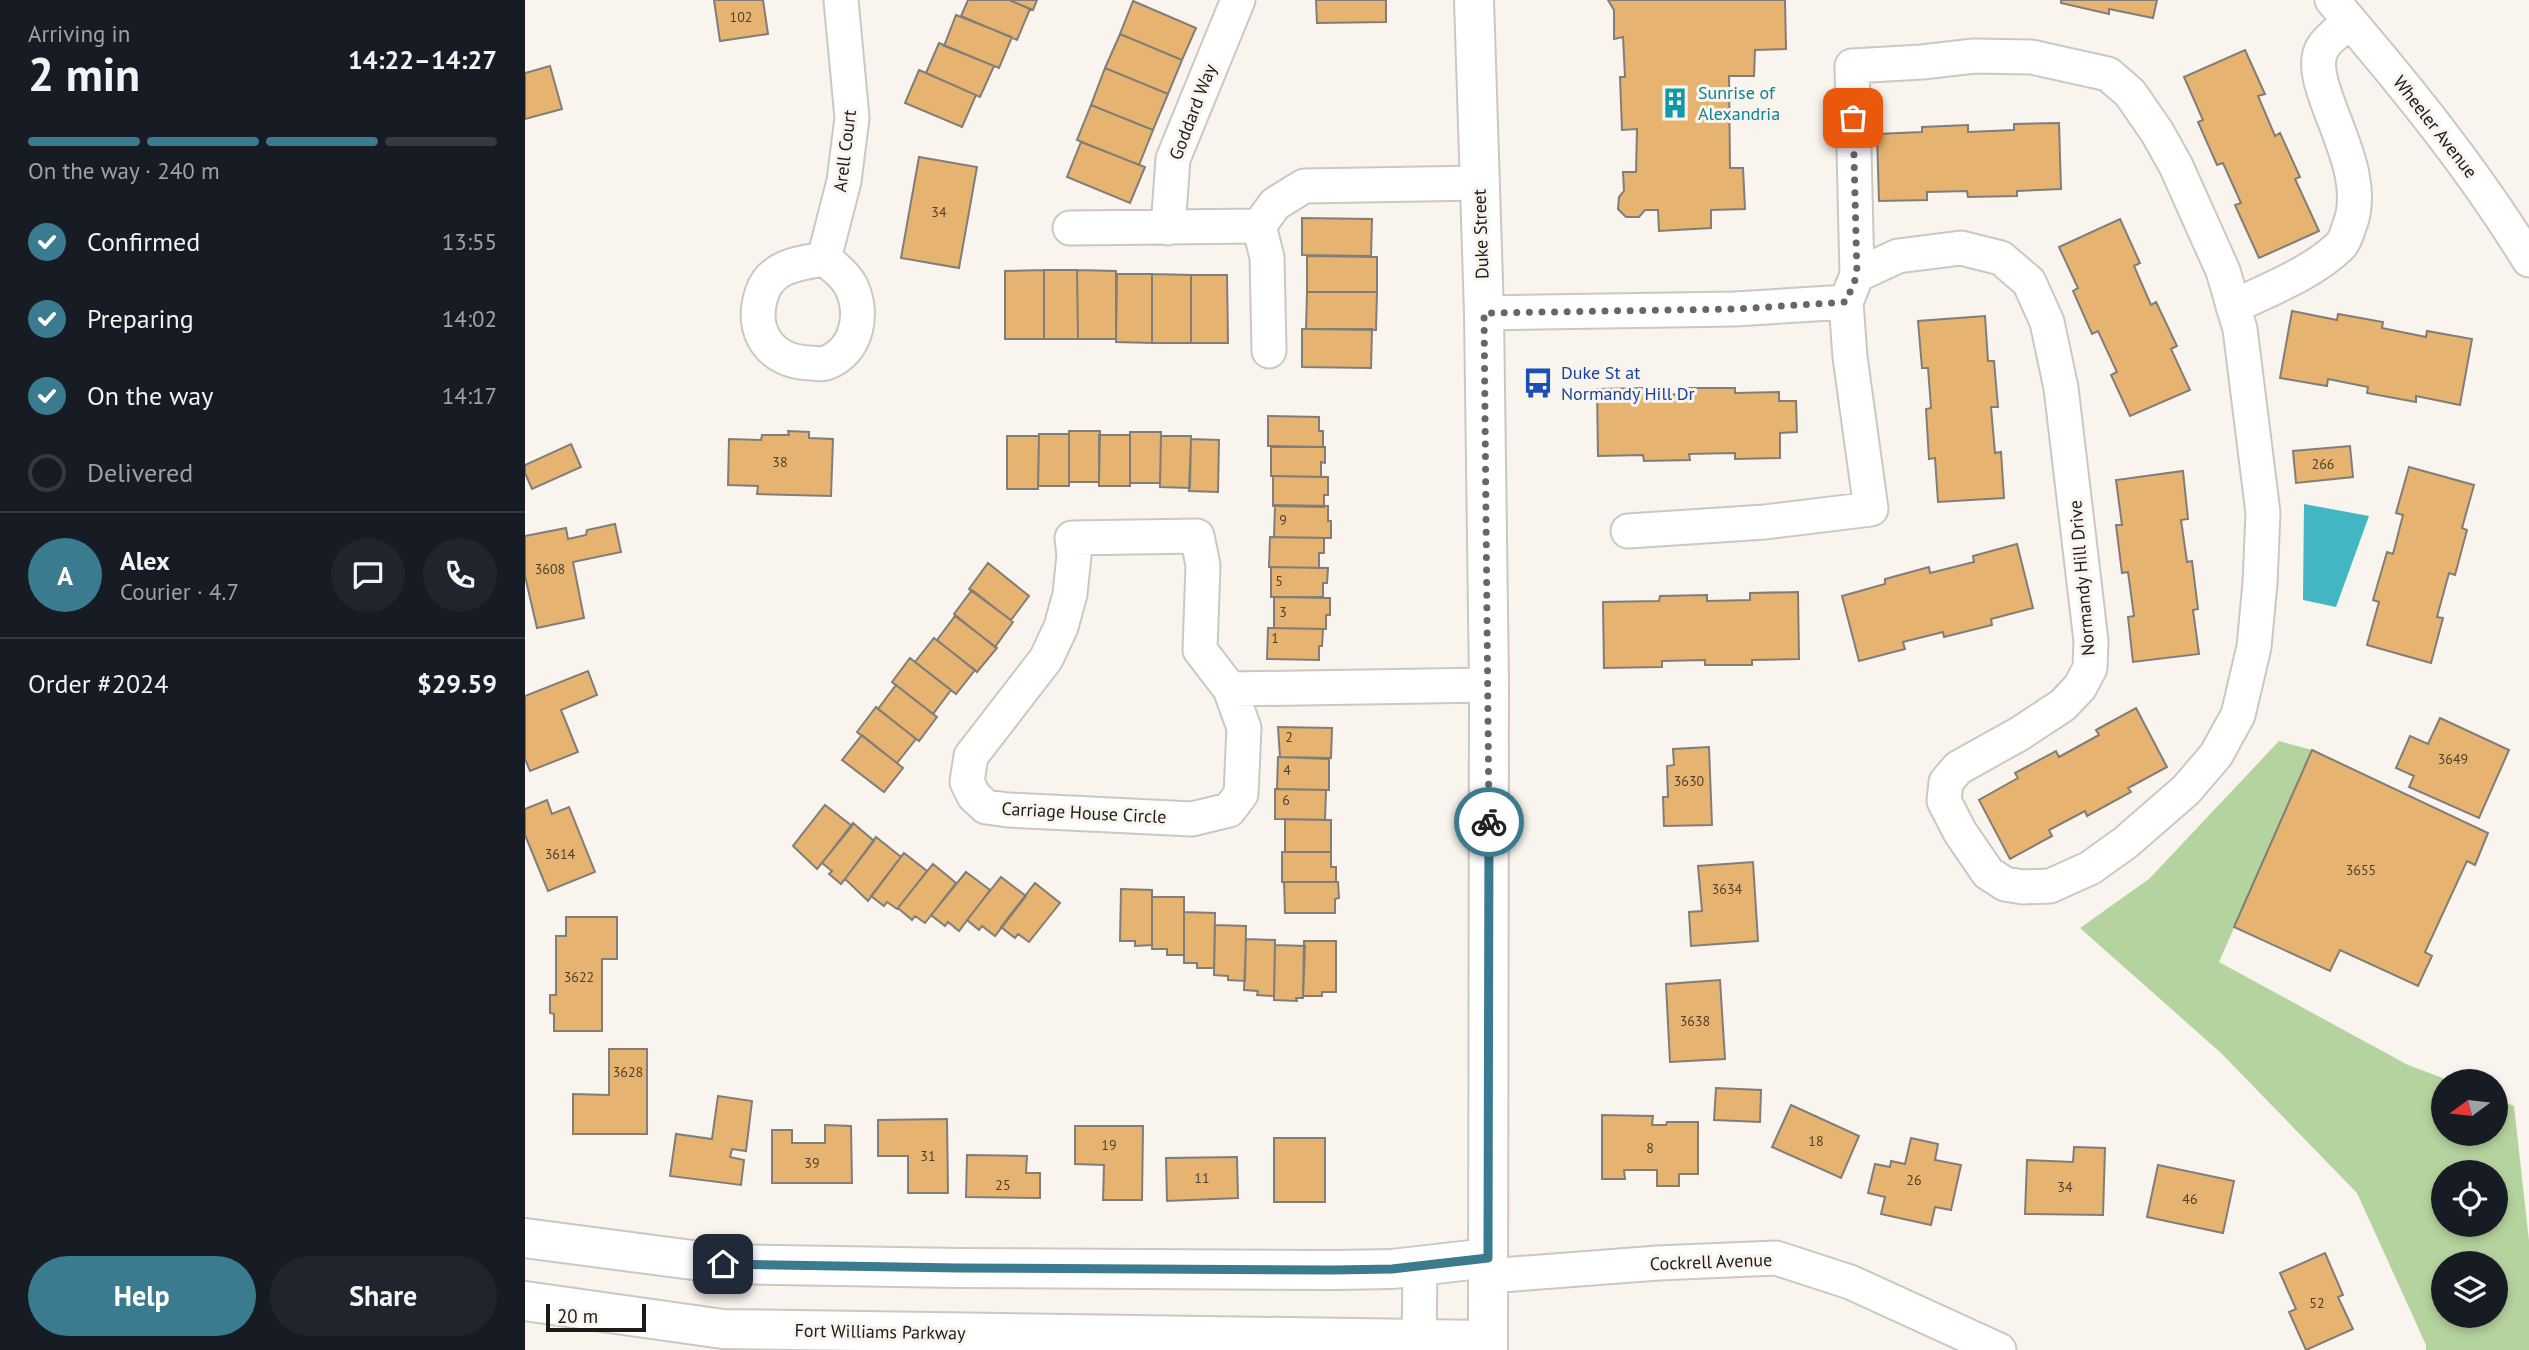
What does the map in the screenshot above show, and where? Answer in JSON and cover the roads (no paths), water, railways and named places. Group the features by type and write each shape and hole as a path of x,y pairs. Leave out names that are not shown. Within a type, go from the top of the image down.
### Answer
{"street":[{"name":"Arell Court","path":"824,259 844,181 852,118 841,0"},
{"name":"Goddard Way","path":"1168,228 1173,159 1238,0"},
{"name":"Duke Street","path":"1474,0 1484,313 1489,685 1488,1345"},
{"path":"2233,307 2314,267 2343,244 2354,214 2355,194 2350,159 2336,119 2321,88 2318,68 2322,48 2341,11"},
{"name":"Wheeler Avenue","path":"2341,11 2468,167 2529,260"},
{"name":"Normandy Hill Drive","path":"1484,313 1735,309 1852,288 1898,256 1961,248 2001,258 2029,282 2047,322 2061,388 2079,524 2091,641 2090,668 2080,687 2063,705 2019,734 1958,768 1946,782 1944,801 1960,832 1988,873 2005,884 2023,887 2050,886 2090,868 2125,843 2186,790 2216,755 2238,715 2254,647 2263,513 2240,329 2223,271 2176,166 2157,132 2130,93 2108,74 2032,57 1974,56 1852,66 1852,288 1850,357 1871,509 1765,522 1628,531"},
{"path":"1259,226 1275,204 1304,186 1480,183"},
{"path":"1070,228 1259,226"},
{"path":"1259,226 1267,257 1269,351"},
{"name":"Carriage House Circle","path":"1197,537 1203,565 1200,650 1230,689 1244,728 1241,794 1229,810 1192,819 1008,810 986,807 974,796 967,782 971,756 1047,659 1061,627 1073,576 1075,555 1072,538 1197,537"},
{"path":"1230,689 1489,685"},
{"path":"525,1238 723,1264 1307,1270 1392,1269 1420,1265 1488,1267"},
{"name":"Cockrell Avenue","path":"1488,1267 1776,1258 1850,1282 1999,1350"},
{"path":"1419,1345 1420,1265"},
{"name":"Fort Williams Parkway","path":"525,1301 723,1328 1488,1345"}],"water":[{"path":"2304,504 2369,516 2336,607 2303,600"}],"place":[{"name":"Sunrise of Alexandria","path":"1675,103"},
{"name":"Duke St at Normandy Hill Dr","path":"1538,383"}]}
